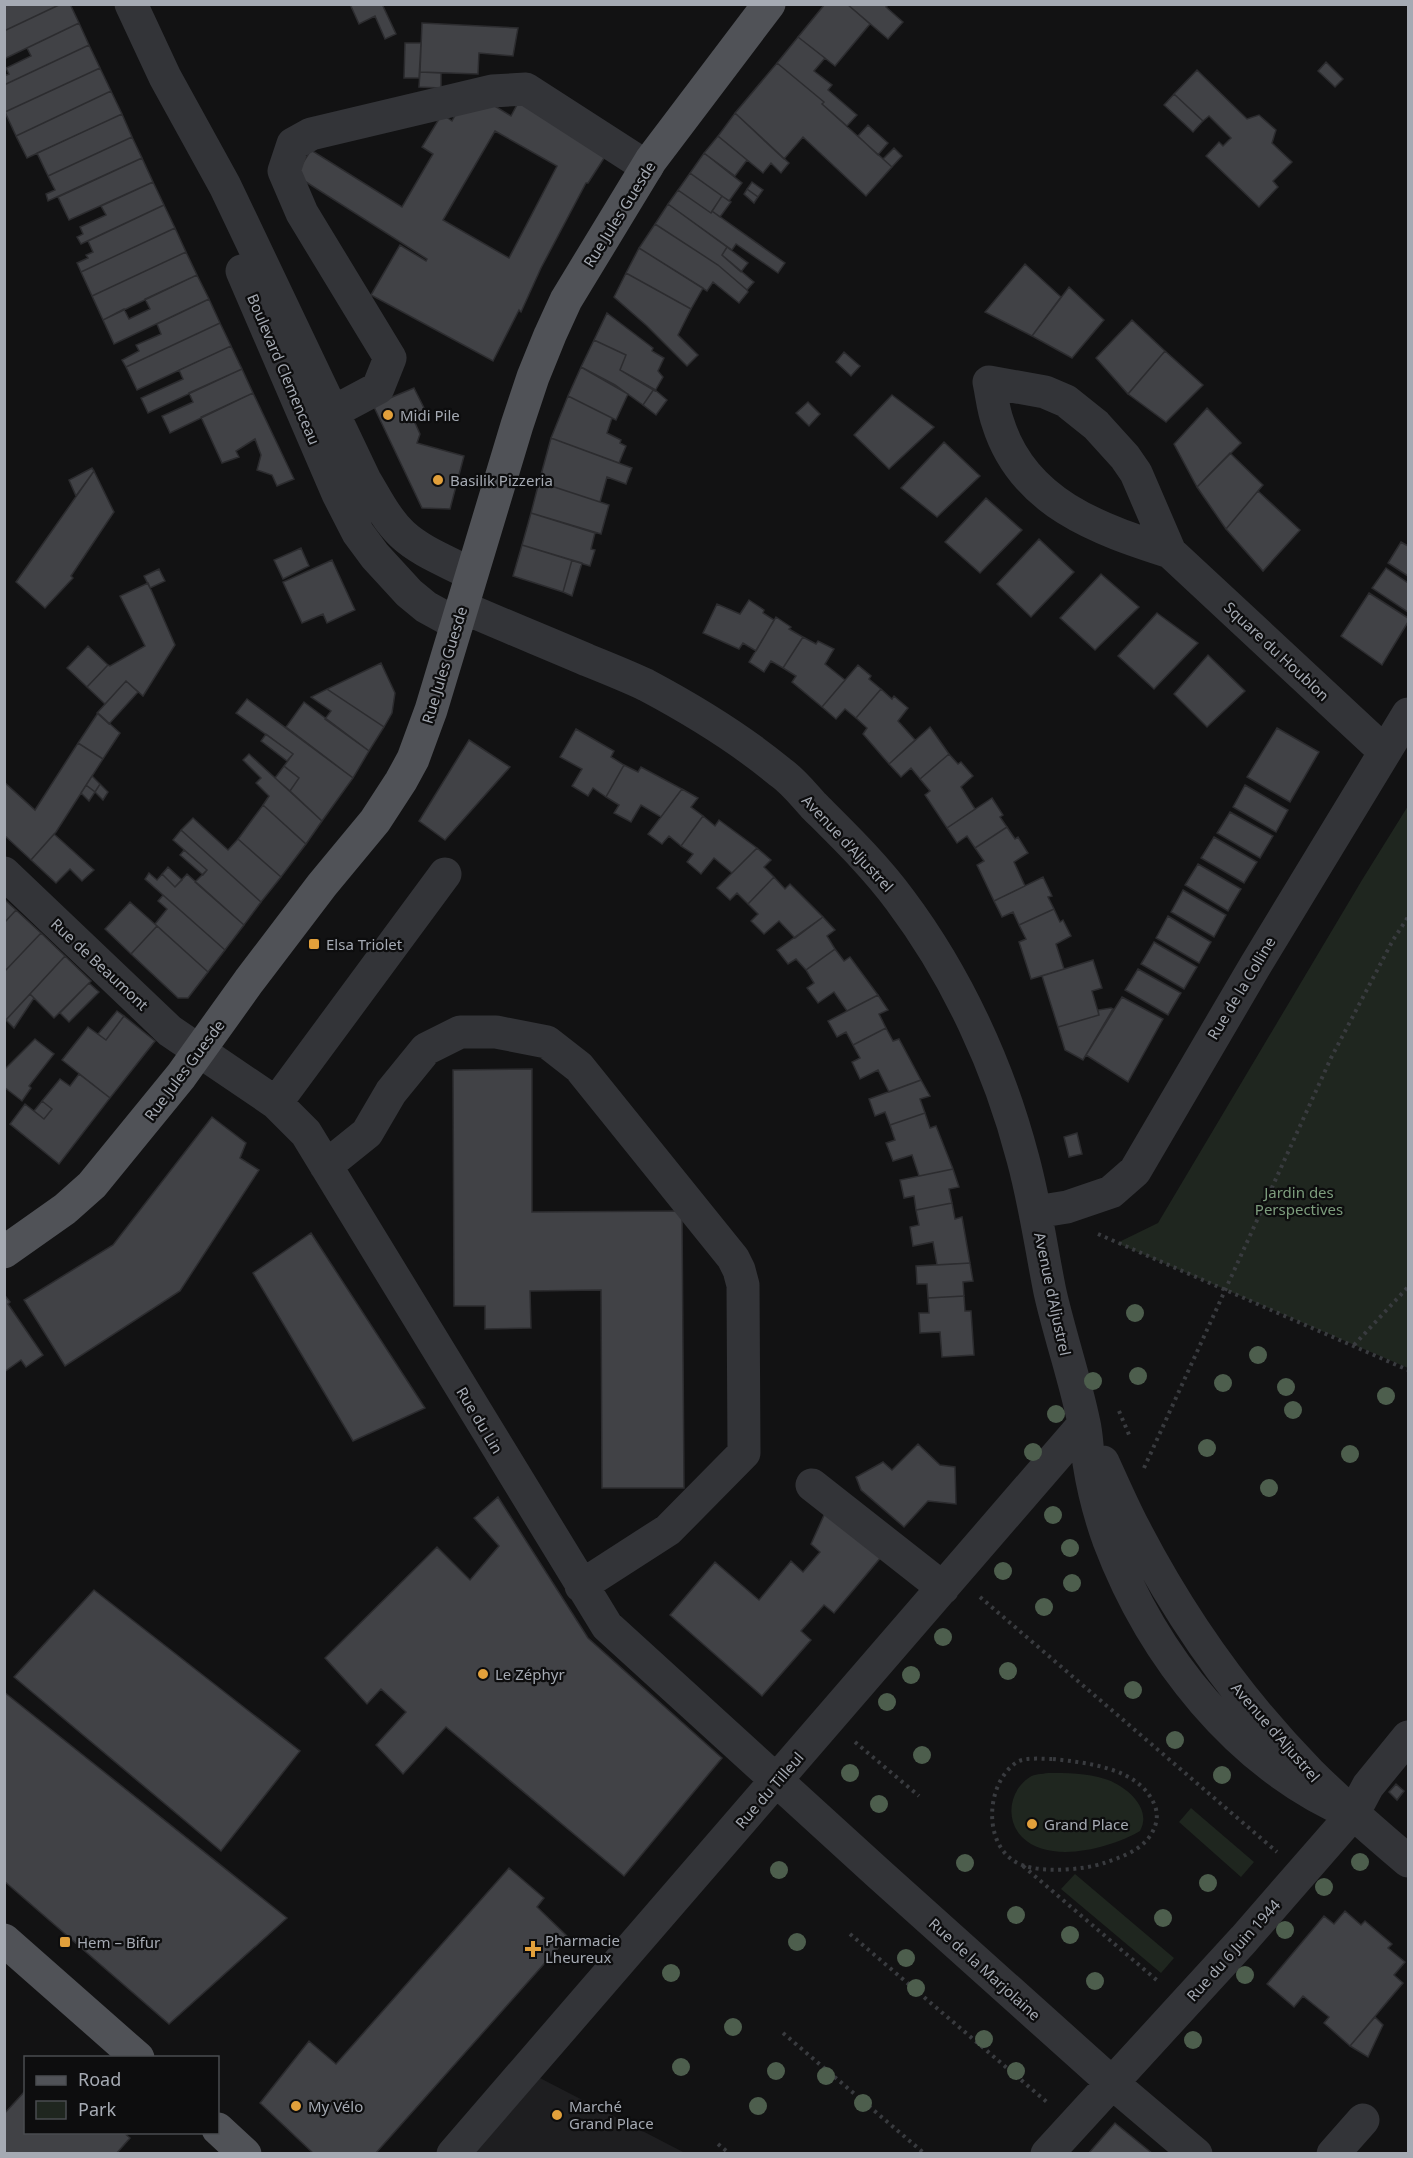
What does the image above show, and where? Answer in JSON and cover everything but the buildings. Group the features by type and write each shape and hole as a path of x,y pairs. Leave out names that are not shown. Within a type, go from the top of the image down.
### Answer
{"main road":[{"name":"Rue Jules Guesde","path":"4,1252 64,1209 92,1185 181,1076 295,920 375,821 401,781 413,759 431,710 533,376 566,300 647,167 769,4"},
{"path":"4,1940 136,2056"},
{"path":"219,2130 245,2154"}],"street":[{"name":"Boulevard Clemenceau","path":"131,4 165,77 225,186 365,480 385,513 402,534 420,547 471,574"},
{"name":"Boulevard Clemenceau","path":"165,77 208,193 338,494 358,533 375,556 409,593 426,607 459,616"},
{"path":"333,412 378,388 390,358 302,213 284,171 293,144 311,134 451,100 492,91 526,89 647,167"},
{"name":"Square du Houblon","path":"1170,552 1111,533 1092,524 1075,515 1038,488 1015,460 1006,443 998,424 989,382 1045,392 1066,400 1096,424 1136,472 1170,552 1384,751"},
{"name":"Avenue d'Aljustrel","path":"459,616 643,684 740,741 784,774 854,845 900,899 936,953 968,1012 1006,1104 1023,1156 1051,1210 1050,1290 1084,1424 1090,1467 1108,1538 1127,1585 1169,1657 1196,1692 1251,1749 1294,1784 1320,1800 1353,1814 1408,1862"},
{"name":"Rue de la Colline","path":"1051,1210 1111,1192 1135,1171 1214,1033 1408,714"},
{"name":"Rue de Beaumont","path":"4,873 170,1031 199,1052"},
{"path":"276,1103 445,874"},
{"path":"326,1167 367,1133 391,1092 426,1049 460,1032 496,1032 547,1042 579,1067 734,1258 740,1270 743,1285 744,1453 668,1530 581,1586"},
{"name":"Rue du Lin","path":"199,1052 276,1103 306,1133 607,1626 777,1780"},
{"name":"Rue du Tilleul","path":"453,2154 1084,1424"},
{"path":"812,1485 949,1581"},
{"name":"Rue du 6 Juin 1944","path":"1047,2154 1244,1940 1353,1814 1368,1786 1408,1737"},
{"name":"Rue de la Marjolaine","path":"777,1780 1111,2082 1196,2154"},
{"path":"1333,2154 1363,2120"}],"path":[{"path":"1138,1459 1143,1470 1331,1058 1393,940 1408,917"},
{"path":"1051,1210 1070,1221 1408,1370"},
{"path":"1354,1345 1408,1287"},
{"path":"1116,1403 1134,1448"},
{"path":"949,1581 1302,1873"},
{"path":"829,1720 918,1796"},
{"path":"1023,1866 1051,1869 1089,1868 1134,1850 1149,1839 1156,1826 1157,1812 1150,1795 1136,1782 1100,1766 1053,1759 1019,1761 1002,1777 994,1797 994,1831 999,1845 1009,1857 1023,1866 1184,2004"},
{"path":"850,1934 1073,2124"},
{"path":"783,2032 925,2154"},
{"path":"718,2144 730,2154"}],"shaded area":[{"name":"Marché Grand Place","path":"536,2076 685,2153 468,2154"}],"green space":[{"name":"Jardin des Perspectives","path":"1408,806 1408,1368 1117,1243 1158,1223"},
{"path":"1048,1773 1091,1776 1121,1786 1140,1806 1143,1822 1140,1831 1113,1843 1081,1851 1048,1850 1034,1845 1022,1837 1017,1830 1013,1822 1012,1806 1017,1789 1023,1783 1032,1776"},
{"path":"1191,1808 1254,1862 1241,1877 1179,1822"},
{"path":"1075,1874 1174,1958 1161,1973 1061,1889"}],"place":[{"name":"Midi Pile","path":"388,415"},
{"name":"Basilik Pizzeria","path":"438,480"},
{"name":"Elsa Triolet","path":"314,944"},
{"name":"Le Zéphyr","path":"483,1674"},
{"name":"Grand Place","path":"1032,1824"},
{"name":"Hem – Bifur","path":"65,1942"},
{"name":"Pharmacie Lheureux","path":"533,1949"},
{"name":"My Vélo","path":"296,2106"},
{"name":"Marché Grand Place","path":"557,2115"}]}
